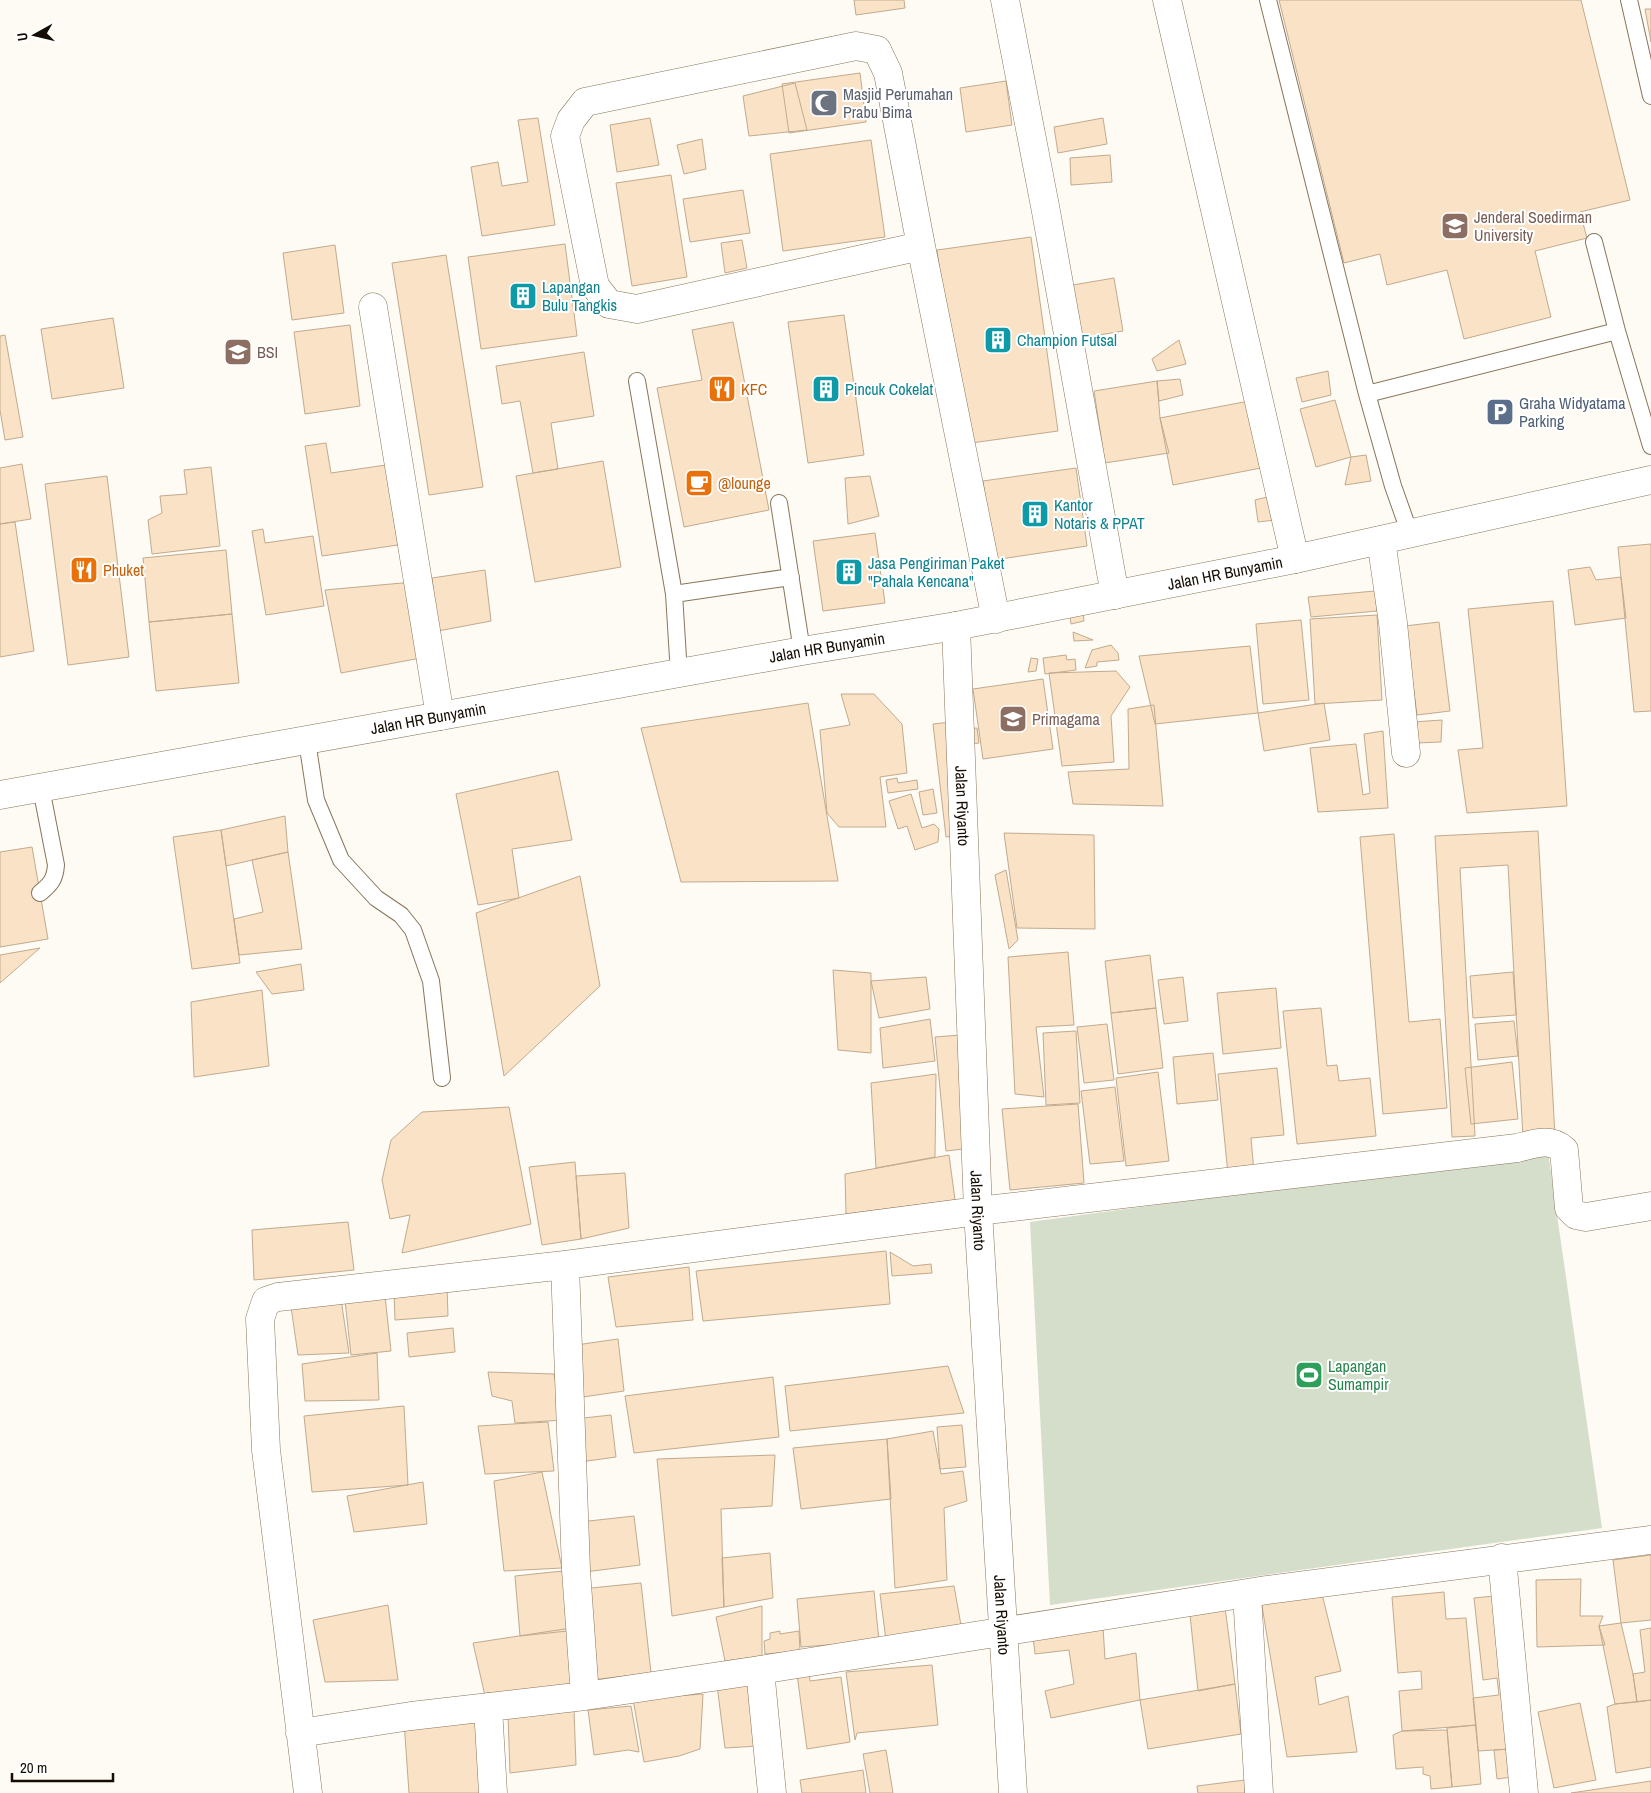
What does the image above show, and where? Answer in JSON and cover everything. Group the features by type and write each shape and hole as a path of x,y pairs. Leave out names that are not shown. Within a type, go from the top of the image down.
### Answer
{"street":[{"path":"1005,0 1045,206 1115,595"},
{"path":"1166,0 1294,559"},
{"path":"921,246 637,309 609,304 595,286 565,136 571,120 585,102 856,46 877,50 888,73 996,618"},
{"path":"373,307 440,716"},
{"name":"Jalan HR Bunyamin","path":"0,795 802,651 956,626 1294,559 1651,480"},
{"path":"1381,540 1393,623 1406,753"},
{"name":"Jalan Riyanto","path":"956,626 978,1211 1013,1793"},
{"path":"308,1793 266,1450 260,1319 266,1301 278,1297 565,1265 978,1211 1517,1148 1548,1141 1564,1150 1569,1208 1576,1215 1586,1217 1651,1206"},
{"path":"565,1265 576,1570 585,1696"},
{"path":"300,1734 411,1716 585,1696 1247,1594 1502,1558 1651,1540"},
{"path":"1502,1558 1524,1793"},
{"path":"1247,1594 1259,1793"},
{"path":"760,1670 772,1793"},
{"path":"488,1707 493,1793"}],"lane":[{"path":"1268,0 1367,394 1393,486 1410,534"},
{"path":"1629,0 1651,96"},
{"path":"1594,242 1617,331 1651,446"},
{"path":"1367,394 1617,331"},
{"path":"637,381 674,594 679,674"},
{"path":"779,503 802,651"},
{"path":"674,594 791,577"},
{"path":"307,741 316,800 341,860 376,898 402,915 413,930 430,981 442,1078"},
{"path":"40,893 51,884 56,870 41,788"}],"green space":[{"name":"Lapangan Sumampir","path":"1548,1152 1602,1528 1050,1605 1030,1222"}],"building":[{"path":"854,0 904,0 905,8 856,15"},
{"path":"1279,0 1581,0 1630,200 1580,212 1587,238 1535,251 1551,317 1464,339 1447,270 1387,285 1380,254 1344,263"},
{"path":"1645,9 1651,9 1651,42"},
{"name":"Masjid Perumahan Prabu Bima","path":"860,73 866,122 789,133 782,84"},
{"path":"1006,81 1012,125 966,132 960,88"},
{"path":"795,83 807,130 749,136 743,96"},
{"path":"538,118 555,225 482,236 471,167 498,162 502,186 528,182 518,120"},
{"path":"650,118 659,165 617,172 610,125"},
{"path":"1103,118 1107,144 1058,153 1054,127"},
{"path":"702,139 706,169 684,174 677,145"},
{"path":"871,140 885,237 783,251 770,154"},
{"path":"1110,155 1112,182 1071,185 1070,158"},
{"path":"671,175 687,277 632,286 616,183"},
{"path":"743,190 750,233 690,242 683,199"},
{"name":"Champion Futsal","path":"1031,237 1058,431 964,444 937,250"},
{"path":"742,240 747,268 725,273 721,243"},
{"name":"Lapangan Bulu Tangkis","path":"565,244 577,336 481,349 468,257"},
{"path":"335,245 344,313 292,320 283,253"},
{"path":"446,255 483,487 429,495 392,263"},
{"path":"1114,278 1123,331 1075,339 1067,286"},
{"name":"Pincuk Cokelat","path":"844,315 864,455 808,463 788,322"},
{"path":"113,318 124,388 52,399 41,329"},
{"path":"733,322 769,510 684,527 657,388 702,380 692,330"},
{"path":"350,325 360,406 305,414 294,332"},
{"path":"5,335 23,437 5,440 0,410 0,336"},
{"path":"1179,340 1186,364 1157,371 1152,359"},
{"path":"584,352 594,416 551,423 558,469 533,473 520,401 502,404 496,366"},
{"path":"1328,371 1331,395 1302,402 1296,378"},
{"path":"1180,379 1183,395 1159,401 1157,381"},
{"path":"1157,381 1160,418 1169,453 1105,463 1094,391"},
{"path":"1335,400 1351,457 1316,467 1300,409"},
{"path":"1249,401 1261,468 1173,485 1160,418"},
{"path":"326,443 331,473 386,465 398,545 322,556 305,446"},
{"path":"1366,455 1371,481 1345,485 1351,457"},
{"path":"603,461 621,567 535,582 516,476"},
{"path":"22,464 31,519 0,524 0,468"},
{"path":"211,467 220,546 152,554 148,520 162,513 160,496 187,494 184,470"},
{"name":"Kantor Notaris & PPAT","path":"1076,468 1087,546 994,560 983,481"},
{"path":"107,476 129,657 68,665 45,484"},
{"path":"870,476 879,516 848,524 845,478"},
{"path":"1271,496 1275,520 1258,522 1255,500"},
{"path":"15,522 34,651 0,657 0,524"},
{"path":"263,529 265,543 313,536 324,606 266,615 252,531"},
{"name":"Jasa Pengiriman Paket \"Pahala Kencana\"","path":"875,533 885,603 823,611 813,541"},
{"path":"1651,544 1651,711 1634,712 1618,547"},
{"path":"226,550 232,614 149,622 143,558"},
{"path":"1590,567 1596,580 1621,577 1626,618 1575,625 1568,570"},
{"path":"485,570 491,621 438,631 432,578"},
{"path":"413,582 426,657 341,673 325,590"},
{"path":"1375,591 1377,611 1311,617 1308,597"},
{"path":"1553,601 1567,806 1467,813 1458,750 1483,748 1468,609"},
{"path":"1083,612 1084,621 1071,624 1070,615"},
{"path":"232,614 239,683 156,691 149,622"},
{"path":"1377,615 1382,700 1315,704 1310,619"},
{"path":"1301,620 1309,700 1263,704 1256,624"},
{"path":"1439,622 1450,711 1417,715 1413,684 1396,627"},
{"path":"1073,632 1093,640 1074,641"},
{"path":"1111,645 1118,653 1119,660 1097,662 1097,666 1085,668 1092,650"},
{"path":"1250,646 1258,713 1155,724 1139,656"},
{"path":"1066,655 1067,660 1075,659 1076,670 1045,674 1043,658"},
{"path":"1031,658 1038,659 1036,671 1028,672"},
{"path":"1116,671 1130,687 1111,716 1114,762 1062,766 1049,673"},
{"name":"Primagama","path":"1043,679 1053,749 983,759 973,689"},
{"path":"841,694 874,694 902,724 907,773 880,777 886,827 839,827 827,813 820,730 850,725"},
{"path":"808,703 838,881 681,882 641,728"},
{"path":"1324,703 1330,740 1264,751 1258,713"},
{"path":"1154,705 1163,806 1073,804 1068,772 1129,769 1128,709"},
{"path":"1442,720 1441,742 1417,743 1413,722"},
{"path":"951,722 963,835 946,837 933,724"},
{"path":"977,728 979,743 964,745 962,729"},
{"path":"1383,731 1388,808 1318,812 1310,748 1356,744 1363,795 1370,793 1364,734"},
{"path":"558,771 572,840 512,849 519,898 478,905 456,794"},
{"path":"897,778 898,783 917,780 918,789 888,793 886,780"},
{"path":"933,789 937,813 923,815 919,792"},
{"path":"911,794 922,828 934,824 939,829 938,842 915,850 907,826 898,829 889,801"},
{"path":"285,816 288,852 226,866 221,830"},
{"path":"221,830 240,963 192,969 173,837"},
{"path":"1538,831 1555,1136 1523,1138 1508,865 1460,868 1475,1136 1452,1137 1435,836"},
{"path":"1004,833 1094,835 1095,929 1017,928"},
{"path":"1394,834 1409,1022 1440,1019 1447,1108 1383,1114 1360,837"},
{"path":"32,847 48,939 0,947 0,852"},
{"path":"288,852 302,949 239,955 234,919 263,912 252,860"},
{"path":"1006,870 1018,940 1009,949 995,875"},
{"path":"580,876 600,986 504,1076 476,913"},
{"path":"40,948 0,983 0,955"},
{"path":"1068,952 1074,1025 1036,1027 1044,1097 1015,1094 1008,957"},
{"path":"1150,955 1156,1008 1111,1013 1105,961"},
{"path":"301,964 304,990 272,994 256,972"},
{"path":"833,970 871,973 871,1053 838,1050"},
{"path":"1513,972 1516,1015 1473,1018 1470,976"},
{"path":"926,977 930,1009 879,1018 871,981"},
{"path":"1183,977 1188,1021 1164,1024 1158,980"},
{"path":"1276,988 1281,1048 1223,1054 1217,993"},
{"path":"262,990 269,1066 194,1077 191,1002"},
{"path":"1156,1008 1163,1068 1118,1074 1111,1013"},
{"path":"1321,1008 1327,1066 1337,1065 1339,1081 1370,1078 1376,1136 1297,1144 1283,1011"},
{"path":"930,1019 935,1061 883,1068 880,1028"},
{"path":"1514,1021 1518,1056 1478,1060 1475,1024"},
{"path":"1107,1024 1114,1080 1084,1083 1077,1027"},
{"path":"1076,1031 1080,1103 1046,1105 1043,1033"},
{"path":"961,1035 972,1148 946,1151 935,1037"},
{"path":"1213,1053 1218,1100 1177,1104 1173,1057"},
{"path":"1512,1062 1518,1119 1471,1124 1465,1068"},
{"path":"1277,1068 1284,1135 1251,1138 1254,1172 1228,1174 1218,1074"},
{"path":"1158,1072 1169,1161 1126,1166 1116,1078"},
{"path":"936,1074 935,1157 876,1168 871,1083"},
{"path":"1115,1087 1124,1161 1090,1164 1081,1091"},
{"path":"1078,1104 1084,1183 1010,1190 1002,1109"},
{"path":"509,1107 531,1224 402,1253 410,1215 390,1219 382,1180 391,1140 422,1112"},
{"path":"949,1155 955,1200 846,1214 845,1174"},
{"path":"575,1162 581,1239 542,1245 529,1167"},
{"path":"625,1173 629,1228 581,1239 576,1176"},
{"path":"348,1222 354,1270 254,1280 252,1230"},
{"path":"886,1251 890,1304 703,1321 696,1271"},
{"path":"890,1252 913,1266 931,1264 932,1273 892,1276"},
{"path":"689,1267 693,1320 616,1327 608,1277"},
{"path":"447,1286 448,1316 395,1320 394,1290"},
{"path":"385,1296 391,1351 351,1355 345,1301"},
{"path":"341,1299 349,1353 298,1355 291,1307"},
{"path":"453,1328 455,1352 409,1357 407,1333"},
{"path":"618,1339 624,1391 576,1398 569,1346"},
{"path":"377,1353 379,1400 305,1401 302,1364"},
{"path":"948,1366 964,1413 790,1431 785,1386"},
{"path":"488,1372 554,1374 564,1420 515,1423 512,1401 492,1396"},
{"path":"773,1377 779,1437 634,1453 625,1396"},
{"path":"404,1406 408,1485 312,1492 304,1416"},
{"path":"611,1415 616,1457 580,1462 574,1419"},
{"path":"548,1422 554,1471 485,1474 478,1426"},
{"path":"962,1425 966,1467 940,1469 937,1427"},
{"path":"933,1431 941,1474 963,1471 967,1501 944,1508 947,1580 895,1588 887,1439"},
{"path":"887,1439 891,1499 801,1509 793,1448"},
{"path":"775,1455 772,1506 721,1509 724,1607 672,1616 657,1459"},
{"path":"542,1472 562,1568 504,1571 494,1481"},
{"path":"423,1482 427,1524 354,1532 347,1496"},
{"path":"634,1516 640,1565 585,1572 580,1522"},
{"path":"770,1553 773,1598 724,1607 722,1558"},
{"path":"1651,1555 1651,1620 1621,1623 1613,1560"},
{"path":"572,1570 577,1630 520,1636 515,1576"},
{"path":"1581,1579 1580,1616 1603,1616 1599,1626 1605,1645 1537,1647 1536,1580"},
{"path":"641,1583 651,1673 591,1680 581,1589"},
{"path":"954,1586 961,1625 886,1640 880,1594"},
{"path":"1321,1590 1341,1671 1315,1677 1319,1705 1348,1696 1357,1752 1287,1757 1260,1594"},
{"path":"874,1591 879,1641 801,1647 797,1599"},
{"path":"1444,1592 1446,1619 1466,1618 1476,1725 1402,1731 1399,1691 1422,1689 1421,1671 1398,1673 1392,1597"},
{"path":"1494,1596 1510,1749 1478,1751 1473,1698 1499,1695 1497,1678 1483,1680 1474,1598"},
{"path":"388,1605 398,1680 325,1682 313,1620"},
{"path":"762,1606 762,1656 725,1661 716,1617"},
{"path":"1225,1607 1235,1684 1198,1691 1190,1615"},
{"path":"1621,1623 1633,1674 1637,1702 1615,1704 1599,1626"},
{"path":"1103,1627 1105,1659 1136,1653 1140,1700 1051,1718 1045,1691 1074,1684 1069,1650 1035,1654 1033,1636"},
{"path":"571,1628 576,1687 485,1696 473,1643"},
{"path":"1651,1628 1651,1700 1637,1702 1633,1674 1645,1672 1640,1630"},
{"path":"780,1631 780,1634 799,1631 800,1651 765,1654 764,1641 770,1639 770,1633"},
{"path":"932,1665 938,1725 857,1733 855,1740 846,1672"},
{"path":"809,1673 810,1681 841,1677 850,1742 807,1749 797,1674"},
{"path":"755,1683 759,1746 725,1748 717,1685"},
{"path":"1235,1684 1241,1734 1148,1749 1140,1700"},
{"path":"703,1694 700,1749 679,1756 644,1762 633,1699"},
{"path":"1651,1700 1651,1767 1616,1773 1607,1707 1615,1704"},
{"path":"1580,1703 1596,1780 1554,1788 1538,1712"},
{"path":"631,1706 639,1752 628,1750 594,1755 588,1710"},
{"path":"574,1710 576,1765 510,1773 508,1714"},
{"path":"478,1720 483,1793 409,1793 404,1721"},
{"path":"1476,1725 1481,1784 1452,1787 1447,1728"},
{"path":"1447,1730 1452,1787 1431,1789 1430,1776 1423,1774 1423,1767 1396,1769 1393,1735 1402,1731"},
{"path":"1510,1749 1512,1777 1497,1779 1494,1750"},
{"path":"886,1750 893,1793 870,1793 863,1754"},
{"path":"863,1770 866,1793 802,1793 800,1780"},
{"path":"1245,1780 1245,1793 1198,1793 1197,1786"},
{"path":"1651,1781 1651,1793 1571,1793"}],"place":[{"name":"Masjid Perumahan Prabu Bima","path":"824,103"},
{"name":"Jenderal Soedirman University","path":"1455,226"},
{"name":"Lapangan Bulu Tangkis","path":"523,296"},
{"name":"Champion Futsal","path":"998,340"},
{"name":"BSI","path":"238,352"},
{"name":"KFC","path":"722,389"},
{"name":"Pincuk Cokelat","path":"826,389"},
{"name":"Graha Widyatama Parking","path":"1500,412"},
{"name":"@lounge","path":"699,483"},
{"name":"Kantor Notaris & PPAT","path":"1035,514"},
{"name":"Phuket","path":"84,570"},
{"name":"Jasa Pengiriman Paket \"Pahala Kencana\"","path":"849,572"},
{"name":"Primagama","path":"1013,719"},
{"name":"Lapangan Sumampir","path":"1309,1375"}]}
